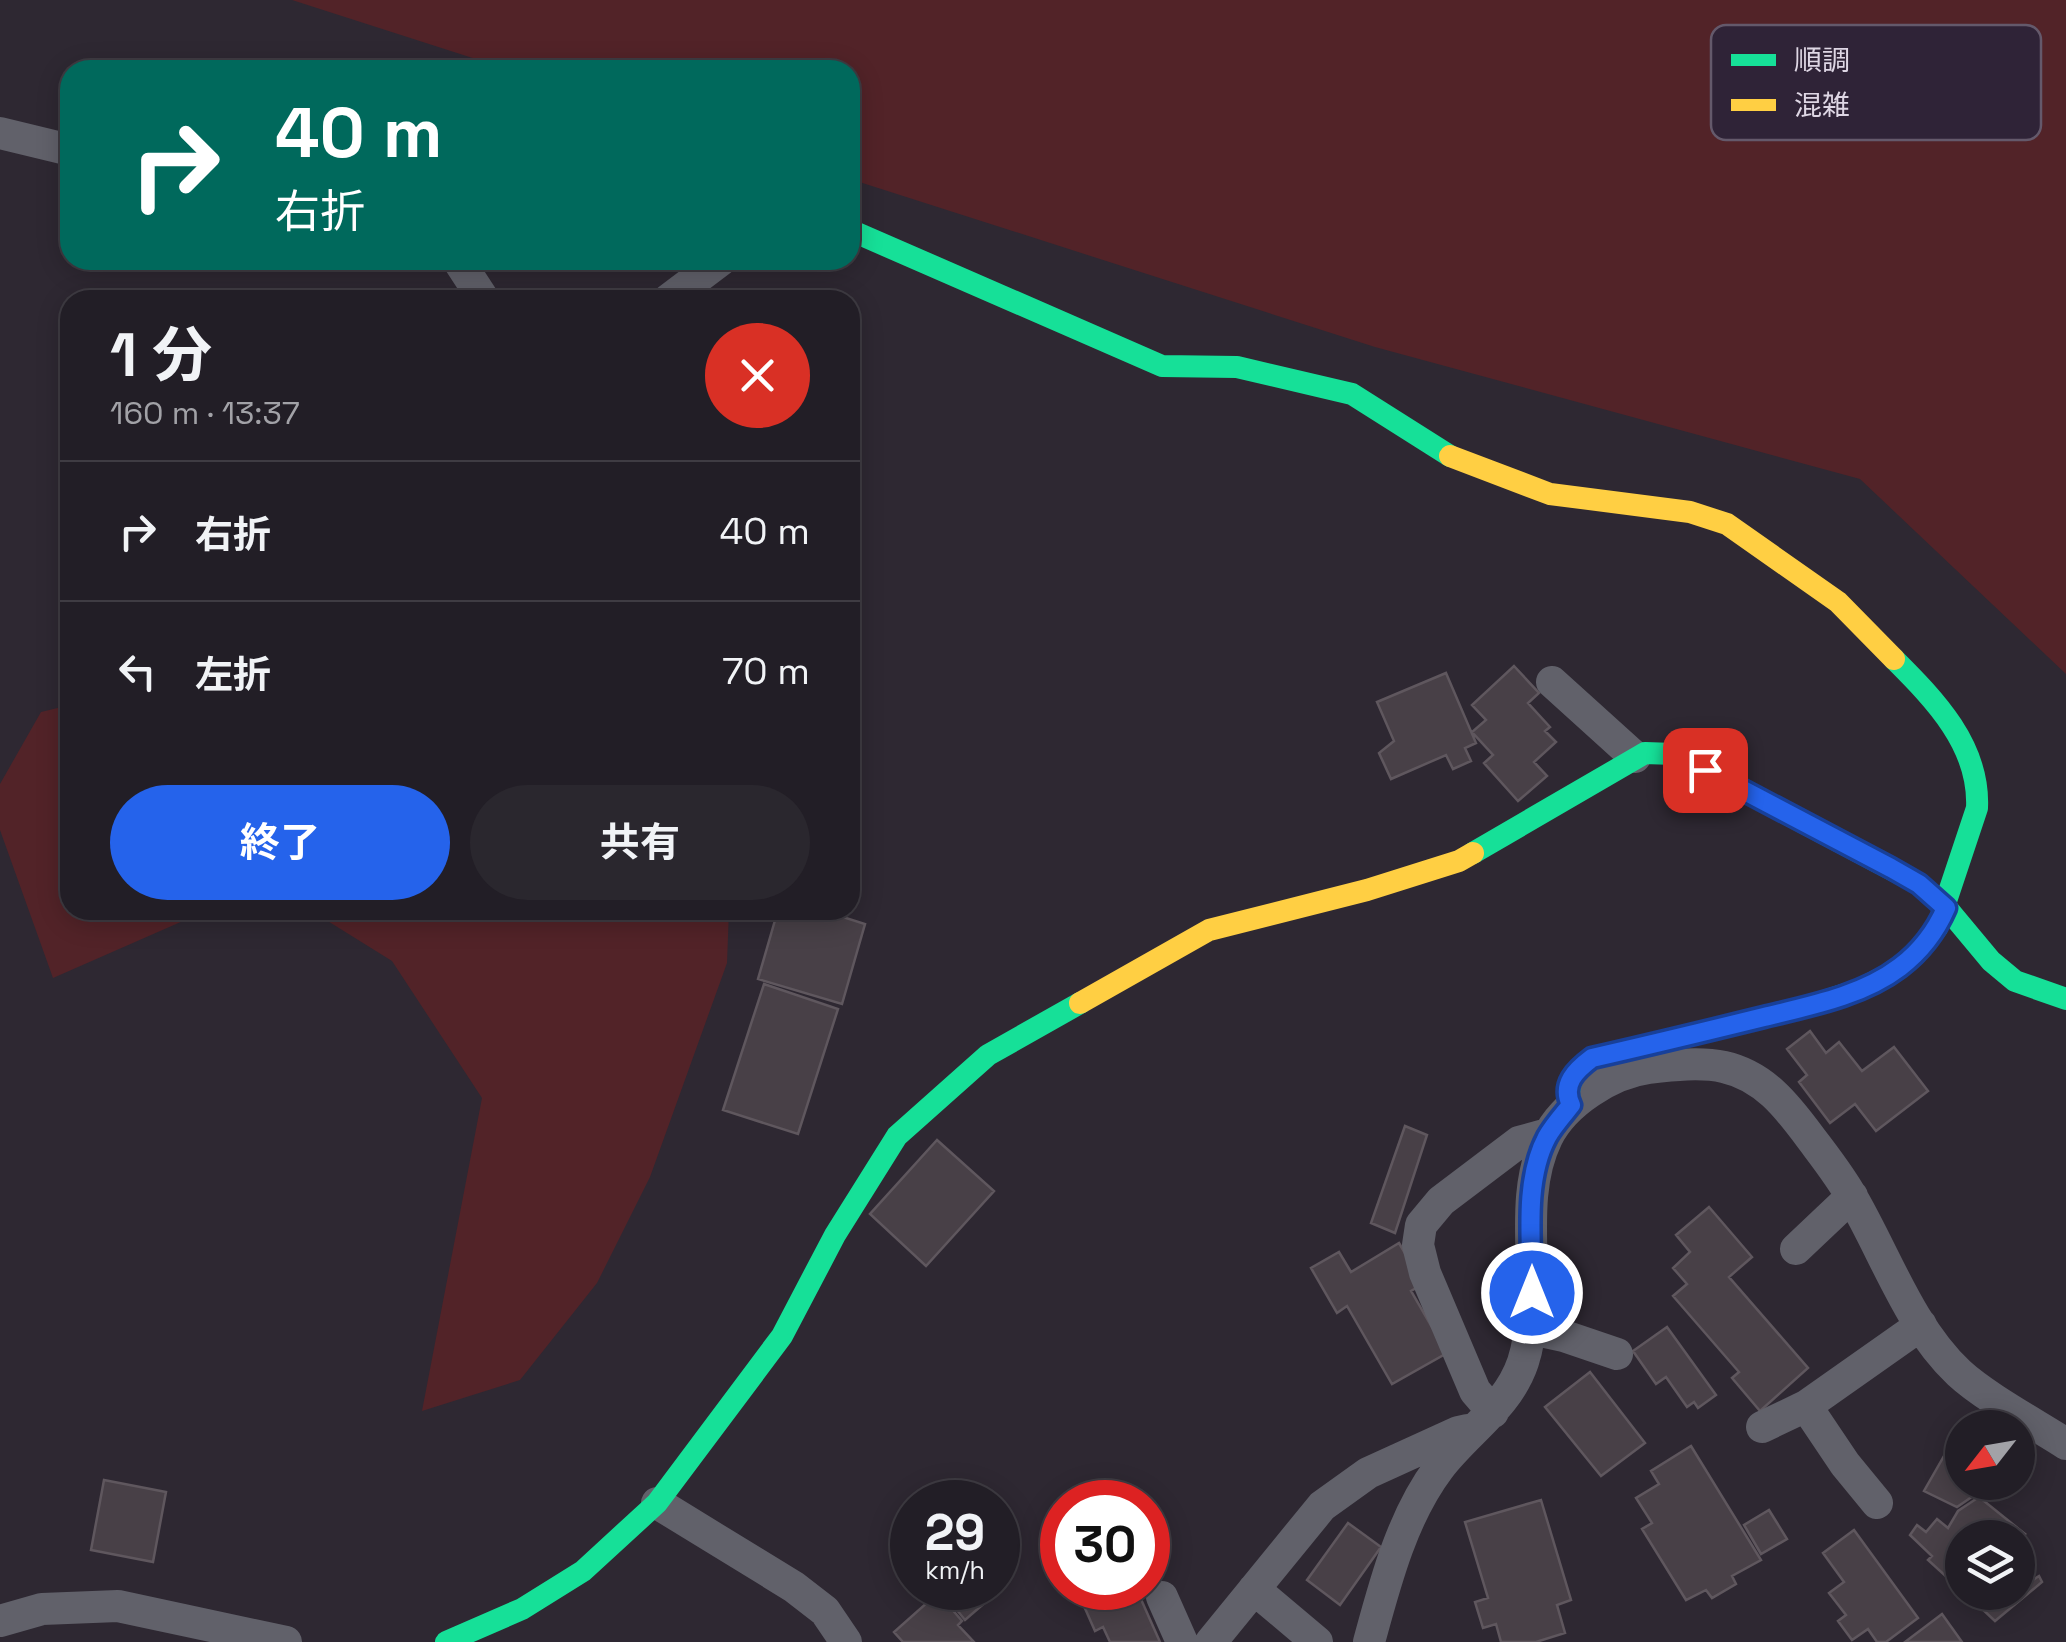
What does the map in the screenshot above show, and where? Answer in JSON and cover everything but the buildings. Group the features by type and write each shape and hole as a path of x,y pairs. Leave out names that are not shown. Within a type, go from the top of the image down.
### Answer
{"street":[{"path":"0,133 60,148"},
{"path":"860,234 1162,366 1238,367 1352,394 1459,462 1532,488 1550,494 1690,512 1727,524 1838,602 1922,688 1953,726 1973,764 1977,808 1946,908 1937,928 1917,953 1897,970 1858,990 1809,1006 1592,1058 1575,1070 1568,1084 1571,1105"},
{"path":"681,290 708,270"},
{"path":"1552,682 1635,757"},
{"path":"446,1642 522,1609 583,1571 656,1502 782,1336 834,1235 897,1136 988,1056 1209,930 1367,890 1460,861 1645,753 1674,754 1919,884 2015,981 2066,999"},
{"path":"1369,1642 1414,1507 1441,1465 1484,1421 1522,1366 1532,1329 1533,1186 1548,1134 1571,1105 1634,1070 1674,1064 1725,1067 1771,1088 1852,1196 1921,1325 1959,1373 2066,1444"},
{"path":"1484,1421 1425,1273 1418,1245 1422,1225 1441,1201 1519,1142 1548,1134"},
{"path":"1796,1249 1852,1196"},
{"path":"1762,1427 1806,1406 1921,1325"},
{"path":"1532,1329 1617,1354"},
{"path":"1806,1406 1877,1503"},
{"path":"1210,1642 1322,1506 1368,1473 1484,1421"},
{"path":"656,1502 794,1587 825,1611 846,1642"},
{"path":"1254,1588 1317,1642"},
{"path":"0,1621 42,1609 118,1606 286,1642"},
{"path":"1167,1610 1182,1642"}],"shaded area":[{"path":"292,0 2066,0 2066,674 1860,479 1375,347 860,182 860,60 479,60"},
{"path":"60,707 60,920 185,920 53,978 0,830 0,784 41,712"},
{"path":"326,920 729,920 727,963 650,1177 597,1283 520,1380 422,1411 482,1098 392,961"}],"traffic: fast":[{"path":"860,234 1162,366 1237,367 1352,394 1450,456"},
{"path":"1571,1105 1569,1090 1573,1078 1592,1058 1809,1006 1858,990 1897,970 1937,928 1977,808 1976,785 1963,744 1952,726 1894,659"},
{"path":"1473,853 1645,753 1674,754 1919,884 1946,907 1991,961 2015,981 2066,999"},
{"path":"446,1642 522,1609 583,1571 657,1503 782,1336 835,1235 897,1136 988,1055 1080,1003"}],"traffic: slow":[{"path":"1450,456 1550,494 1690,512 1727,524 1838,602 1894,659"},
{"path":"1080,1003 1209,930 1367,890 1473,853"}],"route":[{"path":"1532,1293 1533,1186 1548,1134 1571,1105 1568,1084 1575,1070 1592,1058 1809,1006 1858,990 1897,970 1917,953 1937,928 1946,908 1919,884 1705,770"}]}
